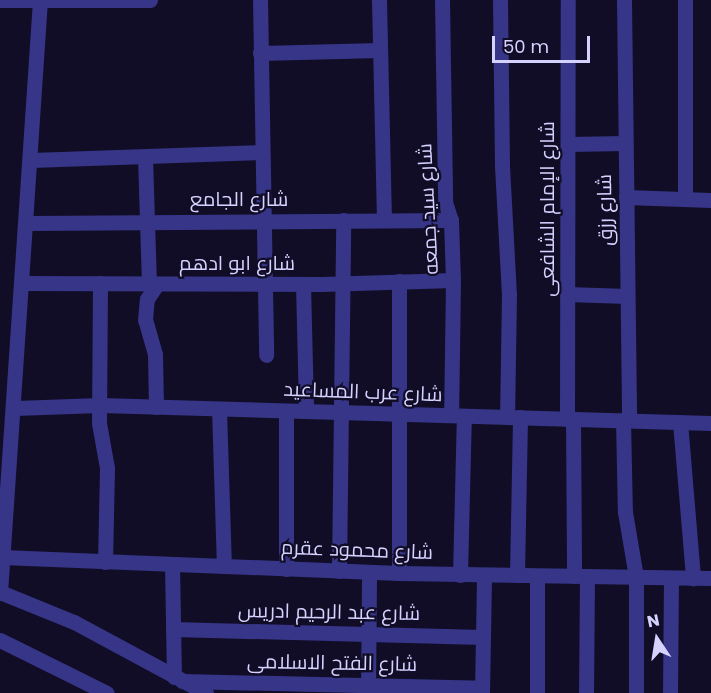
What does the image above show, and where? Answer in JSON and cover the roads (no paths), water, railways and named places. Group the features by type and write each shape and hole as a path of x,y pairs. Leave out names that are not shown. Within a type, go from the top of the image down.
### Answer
{"street":[{"path":"0,0 150,0"},
{"path":"40,0 28,223 10,416 0,593 74,622 177,682 206,693"},
{"path":"260,0 263,220 267,284 266,356"},
{"path":"379,0 384,220"},
{"name":"شارع سيد جمعه","path":"442,0 446,202 451,220 460,574"},
{"path":"500,0 502,166 509,294 516,575"},
{"name":"شارع الإمام الشافعى","path":"568,0 567,294 570,419 581,576 586,693"},
{"name":"شارع رزق","path":"624,0 627,296 625,512 636,577 636,693"},
{"path":"685,0 685,199"},
{"path":"260,53 380,50"},
{"path":"568,144 625,143"},
{"path":"31,160 262,152"},
{"path":"145,157 145,220 153,283 147,299 145,320 156,354 156,407"},
{"path":"626,197 711,200"},
{"name":"شارع الجامع","path":"28,223 145,220 451,220"},
{"path":"339,571 343,220"},
{"name":"شارع ابو ادهم","path":"22,283 303,284 453,280"},
{"path":"399,281 399,573"},
{"path":"100,283 100,431 107,468 105,562"},
{"path":"303,284 306,411"},
{"path":"567,294 627,296"},
{"name":"شارع عرب المساعيد","path":"10,416 100,405 711,423"},
{"path":"219,409 224,566"},
{"path":"286,411 286,569"},
{"path":"680,422 693,578"},
{"name":"شارع محمود عقرم","path":"2,557 399,573 711,578"},
{"path":"172,564 177,682"},
{"path":"368,689 369,572"},
{"path":"482,691 484,575"},
{"path":"537,576 537,693"},
{"path":"670,693 671,578"},
{"name":"شارع عبد الرحيم ادريس","path":"173,629 483,637"},
{"path":"0,640 106,693"},
{"name":"شارع الفتح الاسلامى","path":"177,682 482,691"}]}
